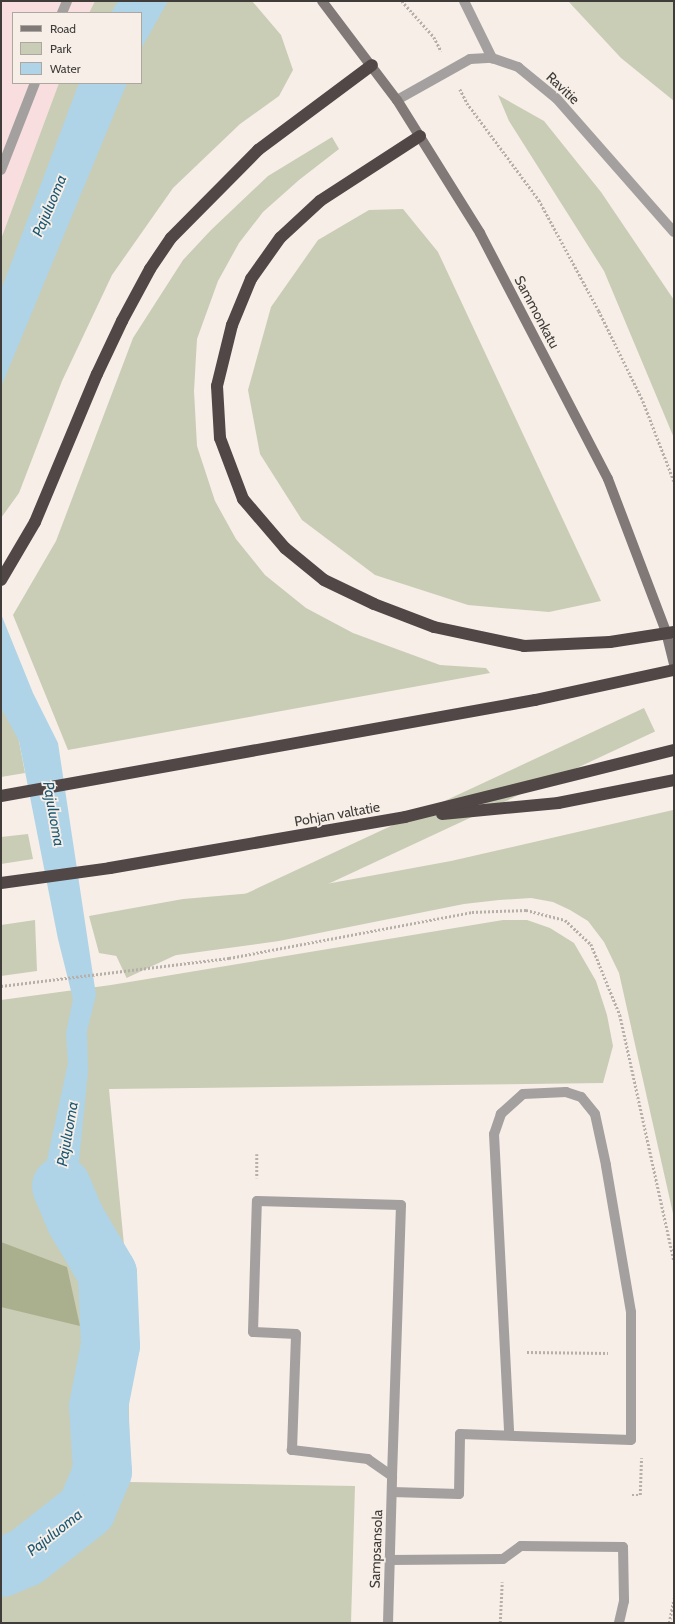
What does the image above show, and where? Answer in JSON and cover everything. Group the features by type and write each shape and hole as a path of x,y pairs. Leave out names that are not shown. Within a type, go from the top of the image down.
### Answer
{"highway":[{"path":"3,576 35,522 97,374 122,321 150,269 171,238 258,150 372,65"},
{"path":"420,136 320,201 280,238 251,280 232,325 217,386 220,438 243,499 285,548 324,580 374,604 434,627 524,646 610,642 674,632"},
{"path":"1,796 86,782 535,700 674,670"},
{"name":"Pohjan valtatie","path":"1,883 110,868 405,817 674,750"},
{"path":"405,817 558,803 674,780"}],"main road":[{"name":"Sammonkatu","path":"322,1 372,65 397,100 480,233 608,479 666,632 674,664"}],"street":[{"path":"62,12 67,1"},
{"path":"464,1 492,58"},
{"name":"Ravitie","path":"397,100 450,69 470,60 492,58 518,67 557,99 674,232"},
{"path":"1,170 35,84"},
{"path":"392,1492 459,1494 460,1434 631,1440 631,1312 606,1165 595,1114 581,1097 566,1092 523,1094 501,1114 494,1134 508,1435"},
{"name":"Sampsansola","path":"388,1623 402,1205 257,1201 253,1332 296,1334 292,1450 368,1459 392,1476"},
{"path":"390,1560 503,1559 521,1546 623,1547 624,1601 619,1623"}],"path":[{"path":"402,1 434,37 468,103 539,200 592,297 643,401 674,481"},
{"path":"1,986 229,958 472,912 526,910 565,920 590,944 620,1015 674,1260"},
{"path":"504,1352 631,1353"},
{"path":"631,1440 642,1447 640,1495 632,1495"},
{"path":"500,1623 503,1559"},
{"path":"669,1623 674,1598"}],"shaded area":[{"path":"1,1 95,1 90,12 12,12 12,84 59,84 1,239"}],"green space":[{"path":"95,1 252,1 281,35 293,70 279,96 240,124 173,188 112,275 62,381 19,493 1,518 1,239 59,84 142,84 142,12 90,12"},
{"path":"568,1 674,1 674,101 621,58"},
{"path":"498,95 544,121 601,192 674,300 674,438 604,271 509,121"},
{"path":"332,137 339,149 299,180 263,212 239,243 218,281 197,339 194,391 197,446 215,501 236,539 265,575 306,608 353,633 440,665 486,668 490,673 68,750 13,615 56,541 133,338 183,260 211,230 268,176"},
{"path":"403,209 438,252 601,601 549,612 468,605 375,575 302,520 260,454 248,390 271,307 318,240 369,210"},
{"path":"1,690 19,741 25,773 1,777"},
{"path":"644,708 655,732 127,978 116,954"},
{"path":"673,810 674,1218 619,973 604,942 588,921 570,910 553,902 531,898 464,904 279,941 140,960 99,953 89,916 183,899 299,889 451,861"},
{"path":"28,834 33,859 1,864 1,837"},
{"path":"35,920 37,971 1,976 1,925"},
{"path":"503,920 527,920 550,928 574,943 596,981 607,1015 613,1046 603,1083 109,1089 127,1276 130,1482 355,1486 351,1623 1,1623 1,1000 111,985"},
{"path":"1,1242 67,1267 80,1326 1,1307"}],"water":[{"path":"118,1 168,1 142,47 142,12 112,12"},
{"path":"79,84 127,84 1,387 1,290"},
{"path":"1,614 33,693 58,743 96,995 87,1031 88,1072 78,1171 88,1208 107,1241 91,1272 52,1212 45,1169 68,1063 66,1033 73,999 58,939 19,741 1,708"}],"waterway":[{"name":"Pajuluoma","path":"1,1567 25,1557 86,1509 102,1471 98,1406 110,1345 107,1273 75,1219 61,1186"}]}
